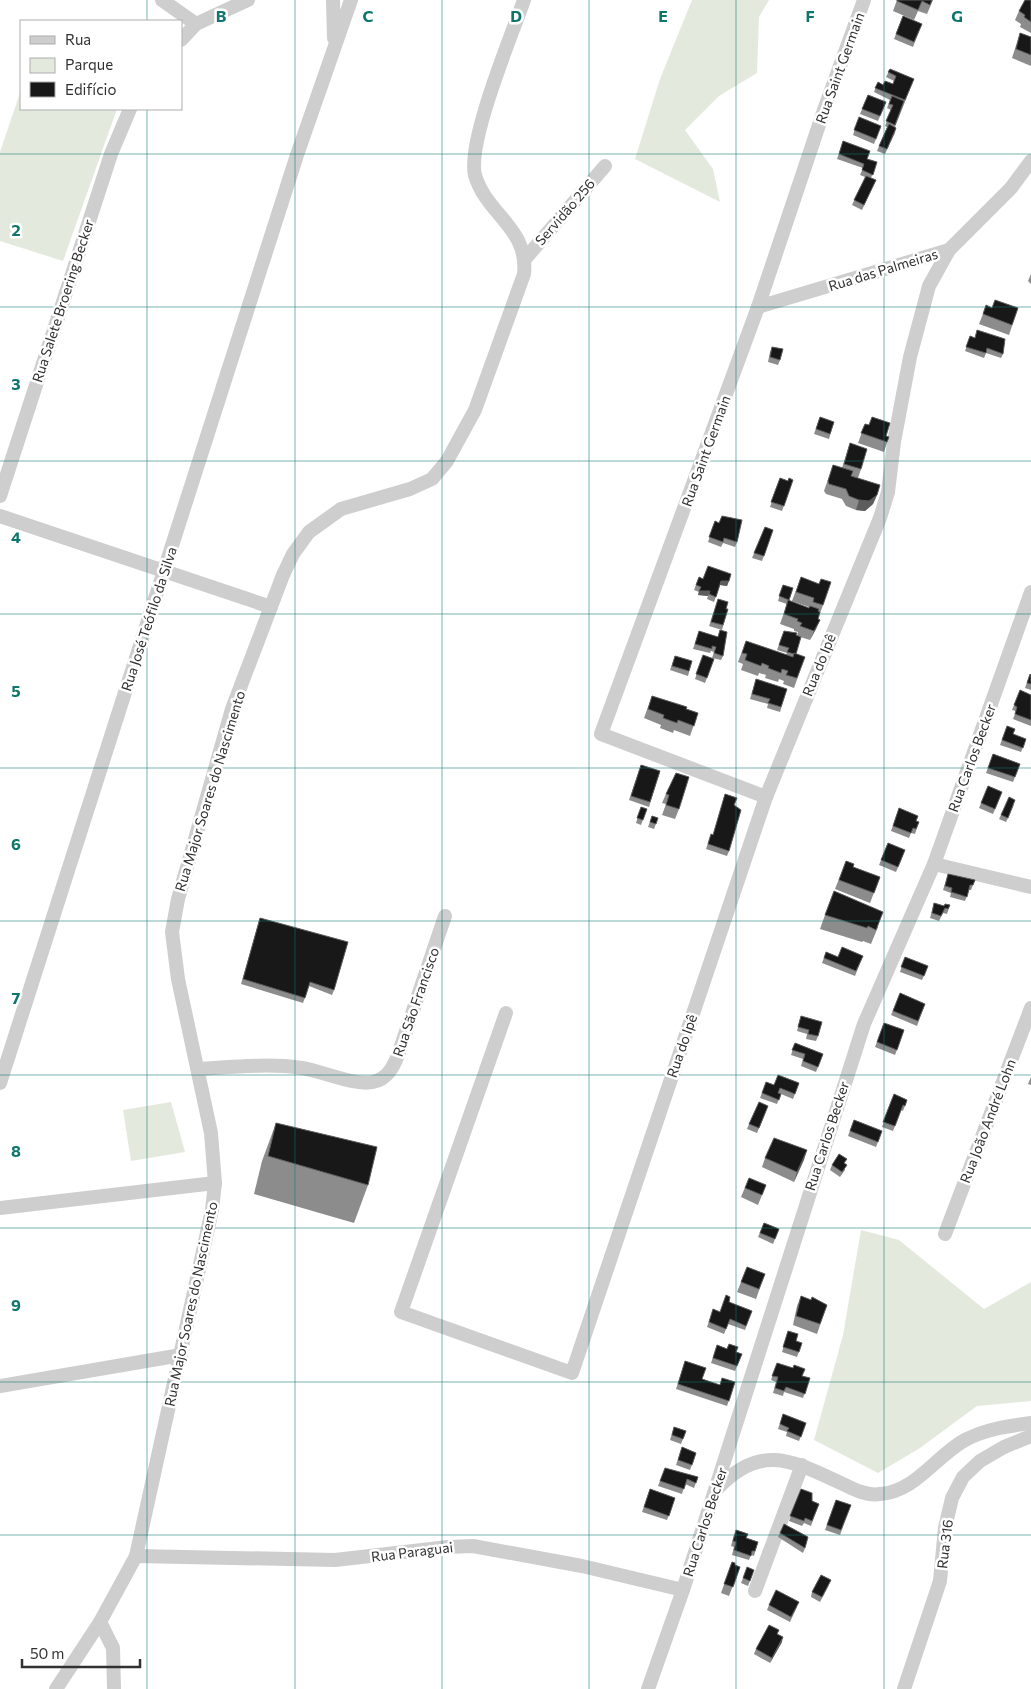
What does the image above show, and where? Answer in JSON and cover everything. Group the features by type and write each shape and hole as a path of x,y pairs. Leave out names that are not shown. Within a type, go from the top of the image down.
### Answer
{"street":[{"path":"162,0 196,24"},
{"path":"182,39 196,24 222,10 248,0"},
{"path":"320,0 334,16"},
{"path":"333,0 334,46"},
{"name":"Rua José Teófilo da Silva","path":"0,1083 297,155 351,0"},
{"path":"524,0 481,125 473,160 476,177 483,195 515,234 525,259"},
{"name":"Rua Saint Germain","path":"766,796 602,734 758,307 824,110 864,0"},
{"name":"Rua Salete Broering Becker","path":"0,496 111,154 130,110"},
{"name":"Rua das Palmeiras","path":"758,307 949,250 1011,188 1031,162"},
{"name":"Servidão 256","path":"525,259 605,166"},
{"name":"Rua do Ipê","path":"506,1013 401,1312 572,1373 766,796 880,518 889,484 894,442 910,357 929,286 949,250"},
{"name":"Rua Major Soares do Nascimento","path":"56,1689 100,1622 136,1556 212,1210 215,1183 211,1133 199,1069 178,979 172,941 173,921 205,800 230,717 293,554 309,532 341,509 410,489 432,479 447,461 475,410 522,282 525,259"},
{"path":"0,516 271,607"},
{"name":"Rua Carlos Becker","path":"648,1689 715,1492 864,1024 934,864 1031,592"},
{"path":"934,864 1031,887"},
{"name":"Rua São Francisco","path":"199,1069 275,1066 302,1068 364,1082 383,1078 391,1070 398,1056 445,916"},
{"name":"Rua João André Lohn","path":"945,1234 1031,1008"},
{"path":"0,1208 215,1183"},
{"path":"0,1386 181,1355"},
{"path":"715,1492 734,1473 759,1461 784,1460 802,1465 864,1493 883,1494 910,1483 939,1458 964,1441 985,1431 1031,1423"},
{"name":"Rua 316","path":"904,1689 940,1580 945,1528 952,1498 963,1477 980,1461 1004,1447 1031,1436"},
{"path":"755,1591 802,1465"},
{"name":"Rua Paraguai","path":"136,1556 335,1560 448,1547 483,1547 582,1566 683,1590"},
{"path":"100,1622 113,1648 114,1689"}],"green space":[{"path":"692,0 769,0 759,17 757,73 719,96 685,130 713,169 720,202 635,159 660,79"},
{"path":"20,93 20,110 117,110 63,261 0,241 0,152"},
{"path":"171,1102 185,1152 131,1161 123,1110"},
{"path":"861,1230 899,1240 984,1309 1031,1282 1031,1401 977,1406 920,1448 878,1473 814,1440 843,1335"}],"building":[{"path":"897,0 932,0 930,5 922,1 918,10"},
{"path":"1025,0 1031,0 1031,22 1019,11"},
{"path":"903,16 922,24 914,42 896,34"},
{"path":"1020,33 1031,37 1031,55 1016,49"},
{"path":"890,69 914,79 905,100 875,88 878,82 883,85 885,81 893,84 896,76 888,72"},
{"path":"868,95 886,102 880,116 862,109"},
{"path":"892,96 904,101 895,125 886,121 893,105 889,104"},
{"path":"859,117 881,126 876,139 854,130"},
{"path":"889,124 896,128 887,149 879,146"},
{"path":"843,141 870,151 867,159 877,162 873,175 862,170 864,164 839,154"},
{"path":"866,176 876,180 864,205 854,200"},
{"path":"995,300 1018,308 1012,325 983,314 986,305 992,308"},
{"path":"977,330 1005,339 1003,354 987,348 986,353 966,347 970,336 975,338"},
{"path":"772,347 783,349 780,360 770,357"},
{"path":"820,417 834,422 830,434 816,429"},
{"path":"872,417 890,423 886,436 889,437 887,442 861,433 865,424 869,425"},
{"path":"850,443 867,449 861,469 844,464"},
{"path":"833,465 853,471 851,476 880,485 877,495 869,501 859,500 849,496 846,489 829,484 828,481"},
{"path":"780,478 788,481 789,478 793,480 784,506 771,502"},
{"path":"722,516 742,520 737,542 724,538 723,542 709,537 715,521 719,523"},
{"path":"765,527 773,530 764,556 754,553"},
{"path":"708,566 731,574 729,581 721,581 716,597 709,594 710,591 699,591 701,587 696,585 699,577 703,579"},
{"path":"801,577 819,584 821,579 831,582 823,605 813,602 814,598 796,592"},
{"path":"783,585 793,588 789,600 779,596"},
{"path":"718,599 728,602 723,625 711,622"},
{"path":"788,600 809,608 810,606 819,609 818,619 820,620 814,631 800,626 802,623 797,621 798,619 784,614"},
{"path":"720,630 727,632 723,656 714,653 716,647 712,646 712,649 695,644 699,631 718,637"},
{"path":"784,631 797,633 796,635 801,637 796,654 787,652 789,648 779,645"},
{"path":"746,641 793,657 794,653 805,657 797,678 786,675 788,671 782,669 781,673 768,668 769,666 762,663 761,666 745,660 747,654 742,653"},
{"path":"703,655 714,659 707,678 696,674"},
{"path":"675,656 692,661 689,671 672,666"},
{"path":"1031,675 1031,684 1027,683"},
{"path":"756,679 787,689 781,707 768,703 770,699 752,694"},
{"path":"1020,690 1031,695 1031,720 1015,714 1017,707 1014,705"},
{"path":"652,696 687,707 686,709 698,713 694,726 678,720 677,723 663,718 664,715 648,709"},
{"path":"1007,726 1015,729 1013,734 1026,739 1023,748 1002,740"},
{"path":"993,754 1020,764 1015,777 988,768"},
{"path":"641,765 660,771 650,802 631,796"},
{"path":"676,773 689,777 679,809 666,805 669,795 666,794"},
{"path":"988,786 1002,792 995,809 981,803"},
{"path":"725,794 737,798 734,805 741,810 729,851 708,844 711,834 713,835"},
{"path":"1009,797 1015,800 1008,818 1001,815"},
{"path":"641,807 647,809 643,820 637,818"},
{"path":"899,808 918,816 916,821 919,822 916,829 913,828 911,833 893,826"},
{"path":"652,816 658,818 656,824 650,822"},
{"path":"888,843 905,850 898,867 881,860"},
{"path":"846,861 854,864 853,867 880,877 874,893 839,880"},
{"path":"948,874 975,880 973,885 970,885 967,897 951,892 952,888 945,886"},
{"path":"834,891 883,912 876,930 868,926 867,928 825,915"},
{"path":"934,903 944,906 945,904 950,905 948,909 945,908 941,916 932,913"},
{"path":"260,918 348,942 334,990 310,982 305,998 243,979"},
{"path":"842,947 863,956 856,971 824,958 826,952 838,957"},
{"path":"905,957 928,966 924,976 901,967"},
{"path":"900,993 925,1004 918,1021 893,1011"},
{"path":"801,1016 822,1022 818,1036 808,1034 809,1030 798,1027"},
{"path":"884,1023 904,1030 897,1050 877,1042"},
{"path":"795,1043 823,1054 818,1067 803,1061 805,1054 792,1050"},
{"path":"778,1075 799,1083 795,1094 780,1088 778,1093 781,1094 779,1100 762,1093 766,1082 774,1085"},
{"path":"894,1094 907,1100 905,1106 903,1105 895,1126 883,1122"},
{"path":"759,1102 768,1106 759,1128 749,1124"},
{"path":"854,1120 882,1131 878,1142 850,1131"},
{"path":"276,1123 377,1147 368,1185 268,1156"},
{"path":"774,1138 807,1150 797,1172 765,1158"},
{"path":"839,1154 847,1159 844,1163 847,1165 842,1172 832,1165"},
{"path":"749,1178 766,1185 762,1195 745,1188"},
{"path":"764,1223 779,1229 775,1239 760,1233"},
{"path":"747,1267 765,1274 759,1289 741,1282"},
{"path":"726,1295 730,1297 729,1302 752,1311 746,1326 730,1319 726,1329 709,1322 713,1309 720,1312"},
{"path":"801,1296 811,1300 812,1297 827,1305 820,1324 796,1316"},
{"path":"788,1331 798,1334 796,1341 802,1343 799,1352 783,1347"},
{"path":"729,1344 738,1347 736,1352 742,1354 737,1366 713,1358 717,1345 727,1349"},
{"path":"685,1361 706,1368 702,1379 720,1385 722,1378 735,1382 729,1401 678,1384"},
{"path":"777,1363 793,1368 794,1365 805,1369 802,1376 810,1378 805,1394 786,1387 784,1391 775,1388 778,1377 772,1376"},
{"path":"783,1414 806,1423 801,1437 787,1431 789,1428 780,1424"},
{"path":"674,1427 686,1431 683,1439 672,1435"},
{"path":"682,1447 696,1453 692,1465 678,1460"},
{"path":"665,1468 698,1477 696,1483 687,1479 684,1489 660,1481"},
{"path":"650,1489 675,1498 669,1516 644,1507"},
{"path":"801,1489 812,1493 812,1501 819,1504 812,1521 805,1518 804,1521 790,1516"},
{"path":"836,1500 851,1505 841,1530 827,1525"},
{"path":"784,1524 808,1537 805,1548 780,1533"},
{"path":"736,1530 748,1534 746,1538 758,1542 751,1556 734,1550 736,1542 733,1541"},
{"path":"732,1562 740,1567 733,1587 724,1584"},
{"path":"747,1567 754,1570 750,1581 743,1578"},
{"path":"821,1575 831,1580 822,1597 812,1592"},
{"path":"776,1590 799,1602 791,1617 769,1605"},
{"path":"769,1625 779,1630 777,1634 783,1637 772,1658 756,1649"}]}
